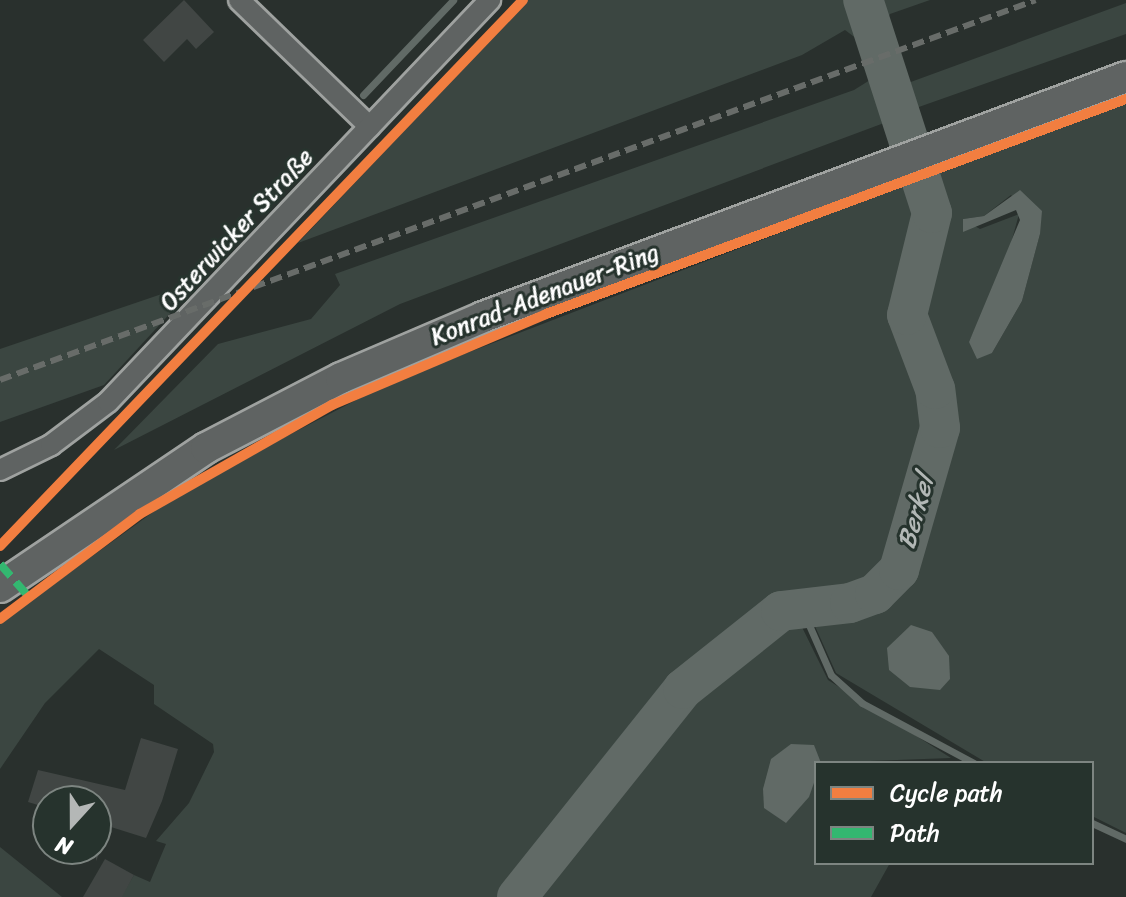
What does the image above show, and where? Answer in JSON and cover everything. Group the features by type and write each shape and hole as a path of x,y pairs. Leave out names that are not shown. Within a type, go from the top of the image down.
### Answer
{"main road":[{"name":"Konrad-Adenauer-Ring","path":"0,587 206,448 341,378 483,317 1126,77"}],"street":[{"path":"239,0 370,127"},
{"name":"Osterwicker Straße","path":"0,470 51,445 108,402 490,0"}],"shaded area":[{"path":"528,0 850,0 861,42 845,30 802,55 298,243"},
{"path":"870,0 930,0 890,14 881,35"},
{"path":"1126,3 1126,34 916,108 919,133 891,62 908,83"},
{"path":"872,69 896,142 884,123 400,304 114,450 218,344 311,319 340,285 335,274 854,90 870,80"},
{"path":"1126,103 1126,833 1094,817 1094,761 984,761 836,673 810,615 864,610 894,592 909,574 931,494 950,460 948,385 922,306 946,204 935,175","holes":["1011,195 1040,234 1022,301 992,353 969,342 1005,265 1019,214 980,229 963,219 984,216"]},
{"path":"912,182 916,218 900,262 895,314 929,404 929,436 885,568 861,588 782,603 678,680 633,727 554,842 497,897 121,897 134,875 150,882 166,844 156,841 189,803 214,752 213,744 154,704 154,685 99,649 45,703 0,769 0,623 185,489 389,383"},
{"path":"1020,190 1042,211 1040,234 1022,301 992,353 977,359 969,342 1020,220 1016,210 963,232 963,219 984,216"},
{"path":"200,281 104,385 0,422 0,349"},
{"path":"799,621 828,680 951,758 814,761 814,865 889,865 871,897 528,897 571,855 693,694"},
{"path":"911,625 932,632 949,656 950,679 940,690 910,687 889,670 887,648"},
{"path":"791,744 814,745 820,761 814,761 814,783 809,797 786,823 764,808 763,789 771,759"},
{"path":"0,847 62,897 0,897"}],"building":[{"path":"184,0 214,32 196,49 187,39 164,62 143,40"},
{"path":"141,738 178,749 162,801 146,838 112,827 112,787 125,790"},
{"path":"38,770 103,785 33,785"},
{"path":"112,863 134,875 122,897 83,897 102,865"}],"waterway":[{"path":"363,95 453,0"},
{"name":"Berkel","path":"517,897 683,689 781,611 850,603 875,594 899,570 940,428 935,389 907,315 932,213 863,0"},
{"path":"802,609 831,675 862,703 970,761"},
{"path":"1094,824 1126,839"}],"railway":[{"path":"0,380 1036,0"}],"marked path":[{"path":"0,564 28,596"}],"cycle path":[{"path":"0,546 523,0"},
{"path":"0,619 140,514 332,405 546,314 1126,99"}]}
